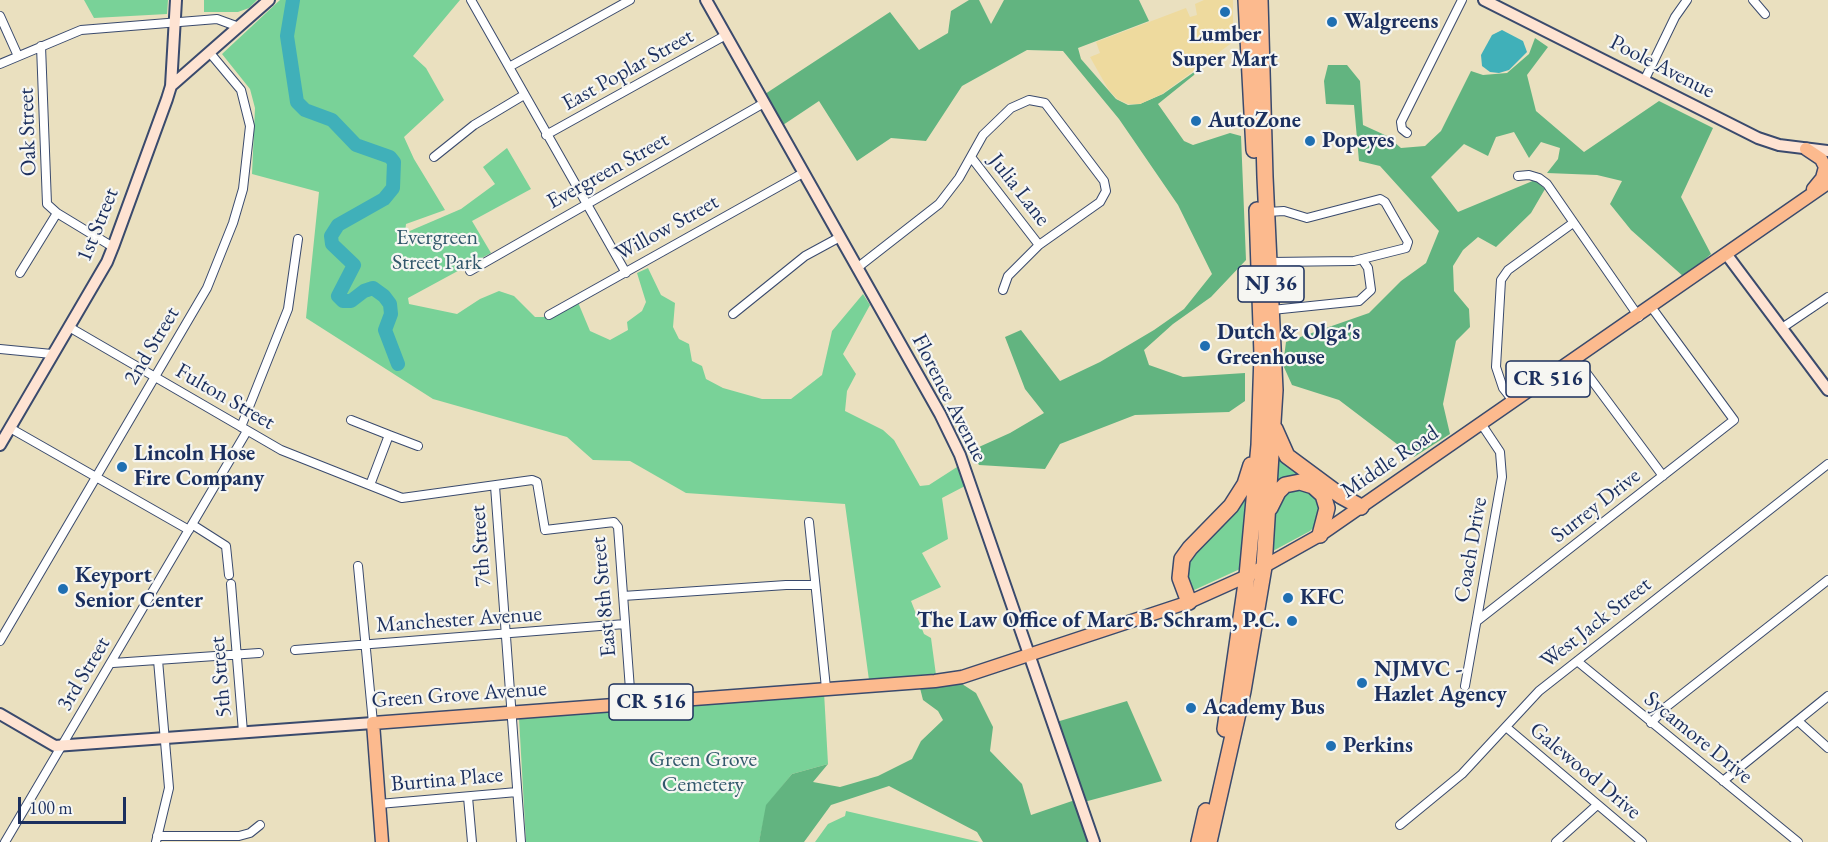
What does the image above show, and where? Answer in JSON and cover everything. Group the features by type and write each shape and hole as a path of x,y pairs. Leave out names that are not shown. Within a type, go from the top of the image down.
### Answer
{"highway":[{"name":"NJ 36","path":"1198,842 1226,725 1247,576 1259,445 1262,355 1260,280 1246,0"},
{"name":"NJ 36","path":"1209,842 1232,746 1264,567 1275,390 1260,0"},
{"path":"1262,21 1269,0"},
{"path":"1273,423 1282,450 1287,456 1341,496 1361,507"},
{"path":"1189,602 1180,578 1182,559 1231,506 1245,484 1259,445"},
{"path":"1267,513 1278,492 1285,485 1306,483 1318,489 1326,501 1327,514 1320,535"}],"main road":[{"path":"1806,149 1821,159 1825,171 1806,198"},
{"name":"Middle Road","path":"929,681 976,674 1189,602 1264,567 1320,535 1482,425 1828,183"},
{"name":"Green Grove Avenue","path":"373,723 929,681"},
{"path":"373,723 382,842"}],"street":[{"name":"1st Street","path":"1,442 113,247 171,86 176,0"},
{"path":"171,86 269,0"},
{"path":"471,0 626,273"},
{"path":"509,67 630,0"},
{"name":"Florence Avenue","path":"706,0 940,414 960,455 1094,842"},
{"path":"1407,133 1402,129 1401,122 1462,0"},
{"name":"Poole Avenue","path":"1484,0 1645,79 1758,138 1779,145 1828,151"},
{"path":"1645,79 1675,17 1687,0"},
{"path":"1753,0 1765,14"},
{"path":"0,16 18,56"},
{"path":"0,64 81,30 217,19 239,27"},
{"name":"East Poplar Street","path":"546,135 726,35"},
{"name":"Oak Street","path":"41,46 47,204 57,213"},
{"name":"2nd Street","path":"0,641 210,282 233,223 243,189 250,126 247,106 241,90 210,53"},
{"path":"434,157 474,125 524,95"},
{"path":"857,268 939,204 959,178 983,135 1011,108 1029,100 1046,103 1104,181 1106,191 1100,202 1039,245 1008,276 1002,290"},
{"name":"Evergreen Street","path":"470,271 764,103"},
{"name":"Julia Lane","path":"970,157 1039,245"},
{"name":"Willow Street","path":"549,315 803,173"},
{"path":"1518,176 1529,175 1542,180 1639,316"},
{"path":"1267,212 1284,211 1307,218 1383,200 1408,242 1406,248 1362,259 1328,262 1270,262"},
{"path":"20,273 57,213 113,247"},
{"path":"1514,402 1503,388 1496,367 1501,280 1508,270 1573,223"},
{"path":"733,314 805,256 840,237"},
{"name":"3rd Street","path":"5,842 191,528 244,429 288,309 298,239"},
{"path":"1727,255 1828,390"},
{"path":"1272,310 1359,301 1371,290 1368,268 1362,259"},
{"path":"1782,328 1828,297"},
{"name":"Surrey Drive","path":"1477,621 1729,426 1734,417 1652,308"},
{"name":"Fulton Street","path":"69,327 296,458 370,486 408,498 536,478 545,530 610,522 616,524"},
{"path":"0,349 52,354"},
{"path":"1576,359 1663,476"},
{"path":"351,420 418,446"},
{"name":"Coach Drive","path":"1465,686 1503,468 1499,449 1482,425"},
{"path":"10,428 226,546 229,575"},
{"path":"370,486 389,435"},
{"name":"West Jack Street","path":"1400,825 1462,774 1539,690 1828,464"},
{"name":"7th Street","path":"495,486 521,842"},
{"path":"809,522 826,688"},
{"name":"East 8th Street","path":"616,524 631,703"},
{"path":"358,567 373,723"},
{"path":"1651,723 1666,707 1828,580"},
{"name":"5th Street","path":"231,584 243,732"},
{"path":"623,597 786,585 815,585"},
{"name":"Manchester Avenue","path":"295,650 625,624"},
{"path":"112,663 259,653"},
{"path":"158,660 169,788 156,839 239,836 250,833 260,825"},
{"name":"Sycamore Drive","path":"1577,661 1798,842"},
{"path":"1723,781 1828,696"},
{"name":"Green Grove Avenue","path":"0,714 55,746 373,723"},
{"path":"1798,721 1828,748"},
{"name":"Galewood Drive","path":"1506,727 1596,806 1642,842"},
{"name":"Burtina Place","path":"379,804 517,792"},
{"path":"468,796 472,842"},
{"path":"1556,842 1596,806"}],"green space":[{"path":"84,0 168,0 167,14 94,18"},
{"path":"204,0 257,0 249,8 238,12 204,12"},
{"name":"Evergreen Street Park","path":"280,0 460,0 413,56 426,68 444,100 404,137 414,159 445,210 406,224 405,233 461,209 495,184 483,167 507,148 531,189 472,221 491,253 408,298 409,304 457,314 480,299 499,291 514,296 535,317 547,317 577,300 590,331 610,340 628,330 627,322 642,311 646,302 637,273 648,268 661,295 675,303 673,327 679,339 689,344 692,361 702,366 706,379 723,388 762,399 791,399 822,375 832,331 863,294 870,305 843,354 856,374 847,391 845,411 883,430 894,440 920,486 929,485 957,467 965,486 942,498 948,539 922,553 941,587 911,601 924,634 931,638 936,675 869,680 845,504 686,493 630,461 593,460 567,437 433,399 306,318 319,192 252,174 255,108 250,89 222,54"},
{"path":"969,0 979,0 991,24 1004,0 1139,0 1149,21 1078,48 1081,59 1116,99 1128,105 1140,104 1163,94 1197,70 1158,104 1184,141 1193,145 1230,133 1241,136 1246,260 1211,297 1173,324 1144,350 1149,365 1183,377 1245,373 1245,401 1229,412 1135,415 1060,444 1045,469 979,465 970,451 1010,433 1044,413 1025,389 1005,337 1021,330 1060,381 1100,362 1184,309 1212,274 1178,205 1119,119 1063,51 1027,50 962,86 926,141 891,138 857,161 819,101 777,129 759,98 890,12 919,50 948,33 951,11"},
{"path":"1535,38 1548,47 1527,75 1536,111 1584,152 1659,101 1713,128 1681,197 1711,254 1684,277 1631,230 1610,204 1622,181 1597,175 1547,173 1558,159 1560,148 1541,142 1529,158 1514,132 1496,137 1488,156 1464,144 1431,177 1458,212 1535,180 1545,189 1531,213 1496,247 1478,237 1463,250 1453,266 1454,291 1469,309 1470,327 1456,341 1443,404 1450,434 1414,457 1339,400 1292,385 1283,365 1286,342 1369,313 1401,281 1426,263 1439,231 1380,166 1359,161 1354,105 1326,104 1324,81 1328,65 1347,65 1360,81 1363,125 1387,136 1401,148 1425,146 1441,131 1471,71 1483,75 1507,73 1529,54"},
{"path":"1278,451 1308,477 1277,483"},
{"path":"1304,486 1322,504 1319,523 1310,531 1271,552 1274,510 1279,494"},
{"path":"1246,490 1240,569 1192,591 1186,587 1185,561"},
{"path":"959,682 976,693 993,727 990,751 1022,784 1031,815 1078,799 1053,723 1127,701 1162,781 1084,802 1093,842 983,842 977,832 889,786 831,805 804,842 759,842 766,805 792,774 828,764 813,782 840,787 878,776 912,759 921,741 943,720 938,711 923,700 920,688"},
{"name":"Green Grove Cemetery","path":"824,692 828,764 792,774 767,805 759,842 526,842 519,718"},
{"path":"846,811 980,842 815,842 828,824 845,816"}],"sand":[{"path":"1204,0 1233,0 1233,42 1162,94 1140,104 1128,104 1117,99 1108,89 1090,57 1100,53 1096,42 1186,8 1190,17 1197,15 1195,4"}],"water":[{"path":"1502,30 1523,41 1527,52 1509,70 1499,73 1490,72 1482,66 1481,55 1492,35"}],"waterway":[{"path":"293,0 287,36 297,102 305,110 332,120 356,145 390,157 394,162 393,188 384,199 338,225 331,236 332,244 354,265 338,296 343,301 351,301 364,291 373,288 384,296 390,304 391,314 385,330 398,364"}],"place":[{"name":"Lumber Super Mart","path":"1225,12"},
{"name":"Walgreens","path":"1332,22"},
{"name":"AutoZone","path":"1196,121"},
{"name":"Popeyes","path":"1310,141"},
{"name":"Dutch & Olga's Greenhouse","path":"1205,346"},
{"name":"Lincoln Hose Fire Company","path":"122,467"},
{"name":"Keyport Senior Center","path":"63,589"},
{"name":"KFC","path":"1288,598"},
{"name":"The Law Office of Marc B. Schram, P.C.","path":"1292,621"},
{"name":"NJMVC - Hazlet Agency","path":"1362,683"},
{"name":"Academy Bus","path":"1191,708"},
{"name":"Perkins","path":"1331,746"}]}
